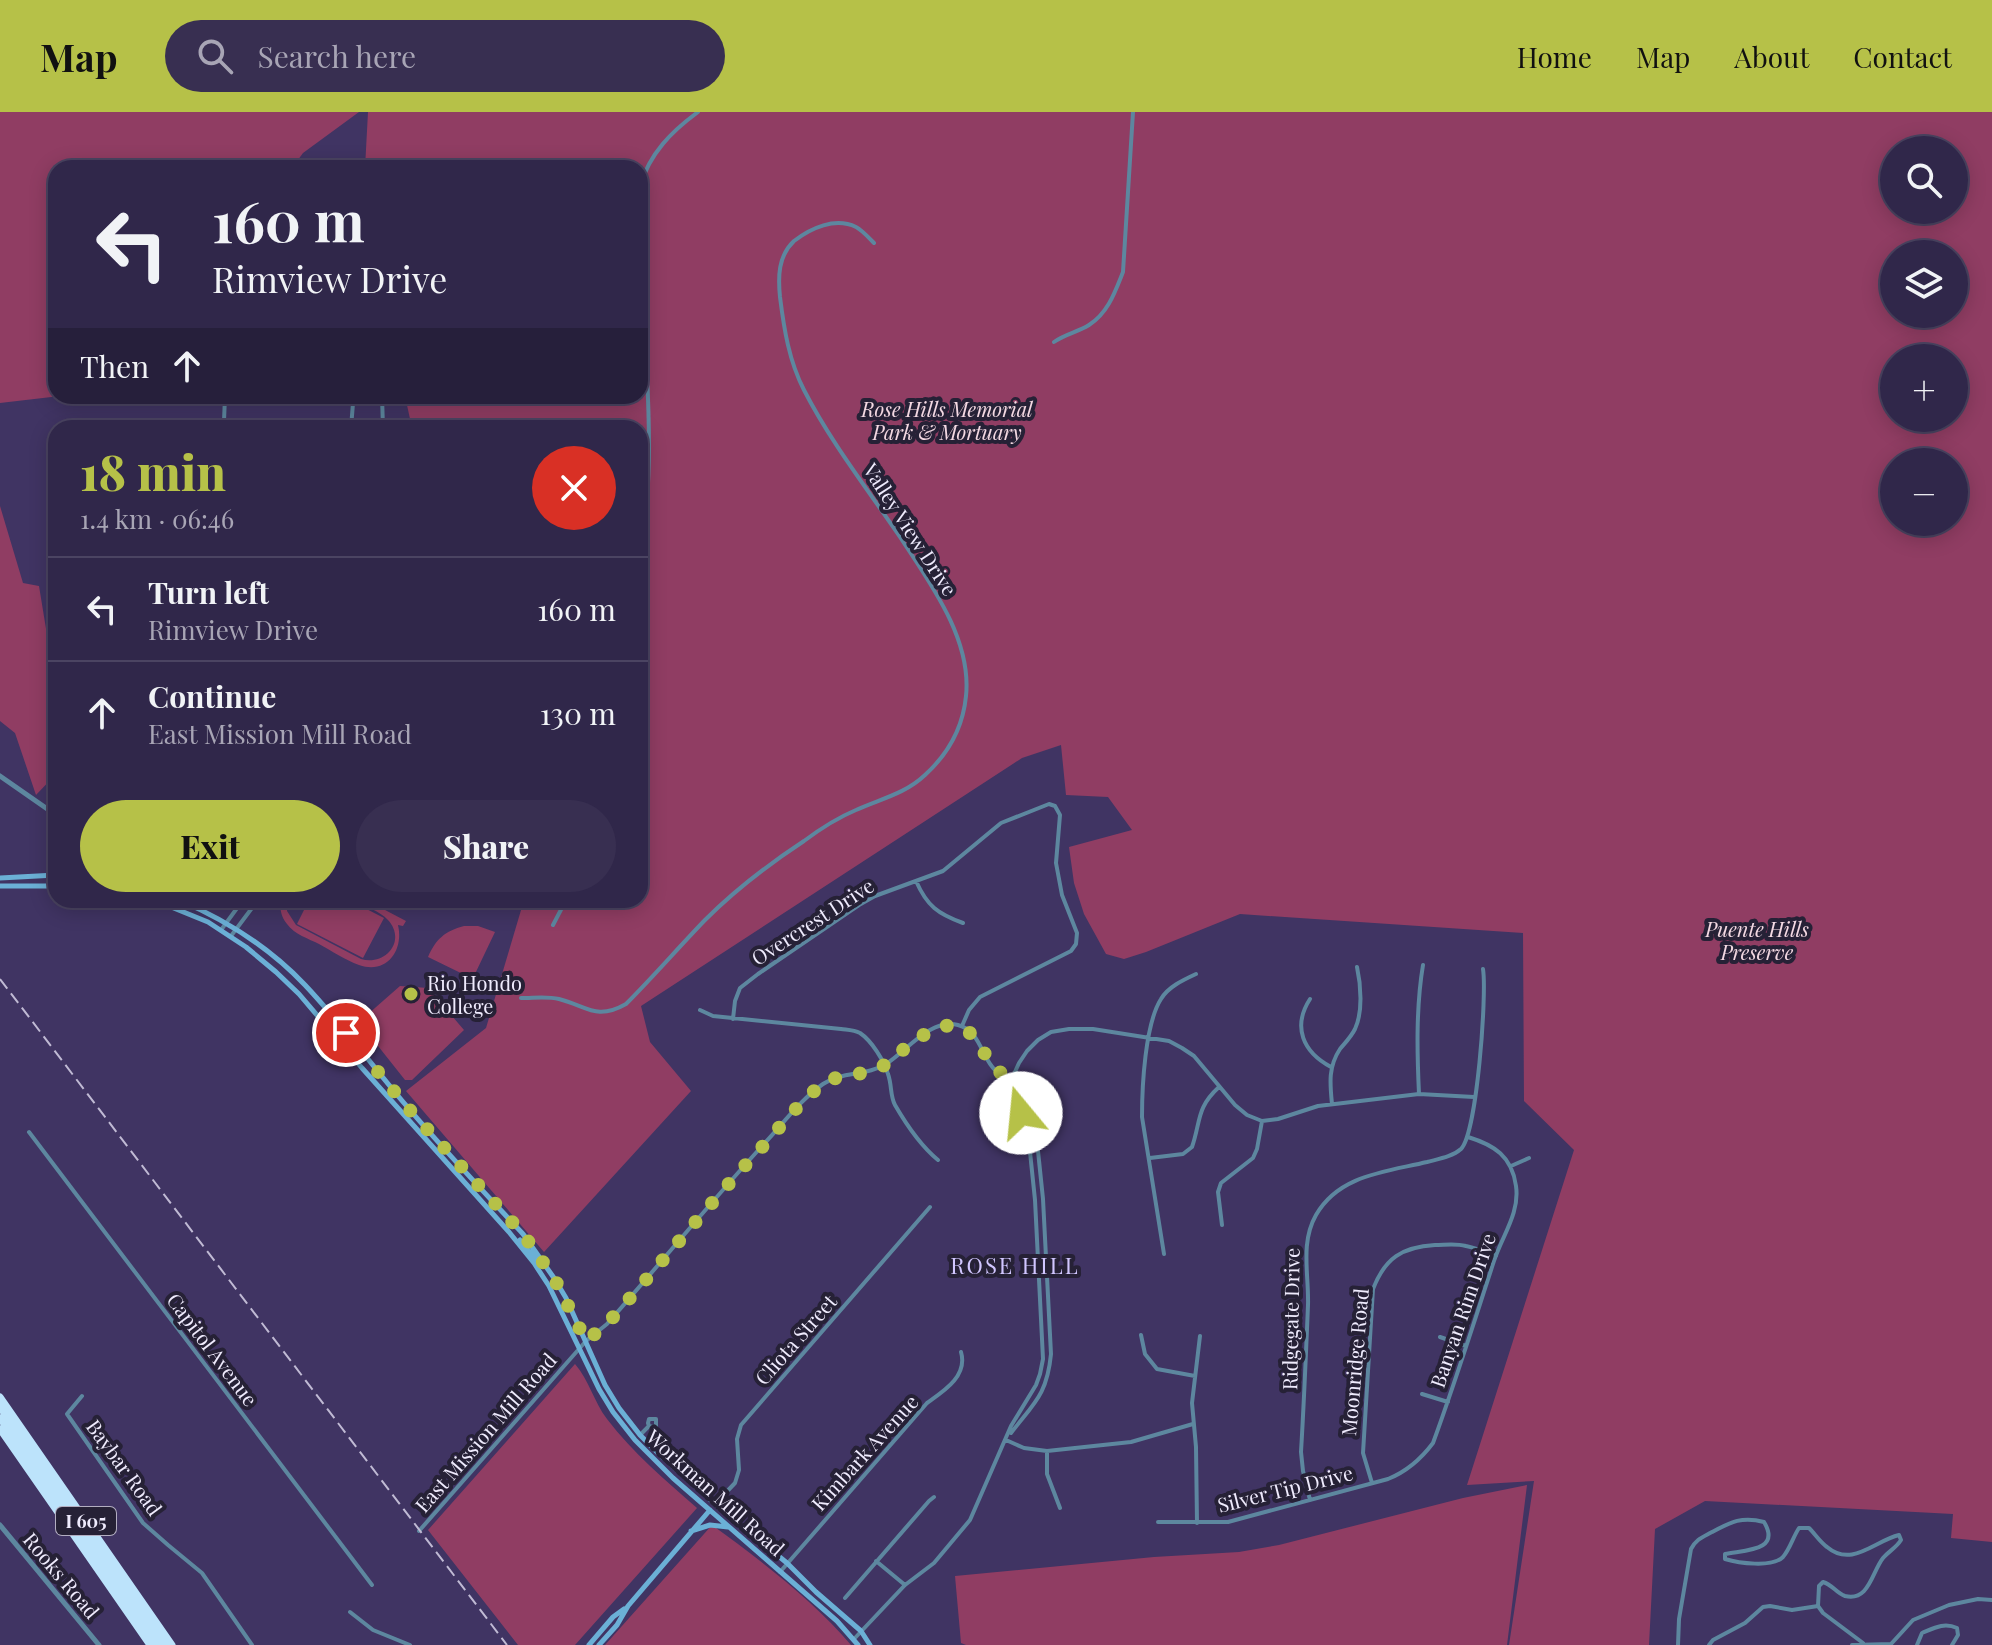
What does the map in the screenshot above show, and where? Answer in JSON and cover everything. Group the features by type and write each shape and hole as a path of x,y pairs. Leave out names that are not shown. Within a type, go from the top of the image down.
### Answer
{"highway":[{"name":"I 605","path":"0,1397 172,1645"},
{"path":"0,1407 161,1645"},
{"path":"0,1418 161,1645"},
{"name":"I 605","path":"0,1429 150,1645"}],"main road":[{"path":"0,878 48,875"},
{"path":"0,886 48,886"},
{"name":"Workman Mill Road","path":"174,908 208,922 231,936 299,994 509,1232 549,1286 599,1389 635,1440 665,1471 837,1621 858,1645"},
{"name":"Workman Mill Road","path":"196,908 236,929 305,985 407,1107 523,1234 566,1298 605,1385 640,1435 671,1466 787,1563 861,1631 870,1645"},
{"path":"509,1232 536,1260 542,1260"},
{"path":"635,1440 663,1465 671,1466"},
{"path":"599,1645 715,1504"},
{"path":"690,1531 710,1525 730,1528"},
{"path":"589,1645 613,1617 628,1606"}],"street":[{"path":"648,164 677,127 698,112"},
{"path":"1054,342 1090,324 1103,312 1114,297 1123,272 1133,112"},
{"name":"Valley View Drive","path":"521,998 555,998 600,1013 626,1004 705,920 756,876 823,827 853,811 897,795 919,781 944,755 955,737 966,693 965,666 955,633 935,589 812,405 792,362 783,323 779,266 788,247 802,235 825,224 841,223 856,227 874,243"},
{"path":"648,404 648,479"},
{"path":"0,776 48,809"},
{"name":"Overcrest Drive","path":"733,1019 740,988 859,905 943,871 1001,823 1049,804 1055,806 1061,822 1056,863 1058,881 1077,933 1076,944 1071,951 980,997 969,1010 962,1026"},
{"path":"916,881 928,903 963,923"},
{"path":"221,930 237,908"},
{"path":"231,936 252,908"},
{"path":"553,925 562,908"},
{"path":"1419,1094 1417,1066 1423,965"},
{"path":"1332,1104 1331,1067 1337,1053 1354,1032 1358,1019 1360,980 1357,967"},
{"path":"1483,969 1483,1023 1468,1137 1488,1143 1511,1166 1529,1158"},
{"path":"1164,1254 1142,1108 1149,1037 1162,997 1178,983 1196,974"},
{"path":"1310,999 1301,1019 1305,1043 1317,1060 1331,1067"},
{"path":"700,1010 733,1019 855,1031 870,1043 884,1066 889,1076 893,1102 926,1149 938,1160"},
{"path":"884,1066 911,1042 938,1027 950,1024 962,1026 976,1038 995,1070 1013,1078 1021,1113 1035,1139 1043,1199 1051,1354 1042,1394 1006,1440"},
{"path":"854,1639 905,1585 934,1563 970,1520 1011,1426 1036,1385 1043,1359 1035,1200 1030,1152 1011,1107 1009,1085 1027,1051 1038,1040 1051,1032 1093,1029 1169,1041 1194,1056 1235,1105 1247,1115 1262,1121 1318,1106 1419,1094 1474,1097"},
{"name":"East Mission Mill Road","path":"419,1531 586,1341 607,1324 799,1107 824,1084 841,1076 875,1071 884,1066"},
{"path":"1150,1158 1183,1154 1192,1147 1202,1107 1219,1087"},
{"path":"1222,1225 1218,1192 1221,1183 1253,1158 1262,1121"},
{"name":"Capitol Avenue","path":"29,1132 372,1585"},
{"name":"Ridgegate Drive","path":"1310,1500 1301,1452 1308,1285 1306,1252 1310,1228 1324,1201 1355,1180 1446,1157 1461,1149 1468,1137"},
{"name":"Banyan Rim Drive","path":"1372,1483 1404,1473 1433,1443 1496,1256 1516,1209 1517,1189 1511,1166"},
{"name":"Cliota Street","path":"715,1504 735,1483 739,1470 737,1439 741,1425 930,1207"},
{"name":"Moonridge Road","path":"1372,1483 1363,1453 1373,1289 1377,1278 1391,1260 1414,1247 1453,1244 1496,1256"},
{"path":"1141,1335 1145,1354 1157,1369 1195,1376"},
{"path":"1197,1523 1192,1403 1200,1336"},
{"path":"1440,1337 1466,1346"},
{"name":"Kimbark Avenue","path":"780,1572 927,1403 945,1391 962,1367 961,1352"},
{"path":"1422,1394 1448,1402"},
{"name":"Baybar Road","path":"82,1396 67,1414 143,1523 202,1573 252,1645"},
{"path":"1006,1440 1024,1448 1047,1451 1131,1442 1193,1424"},
{"path":"640,1435 648,1428"},
{"path":"1047,1451 1047,1474 1060,1508"},
{"name":"Silver Tip Drive","path":"1158,1522 1228,1522 1372,1483"},
{"path":"845,1598 934,1497"},
{"path":"1678,1645 1679,1619 1691,1549 1698,1539 1730,1522 1752,1519 1764,1522 1769,1529 1769,1538 1753,1550 1723,1556 1726,1560 1770,1564 1783,1557 1799,1528 1804,1527 1809,1528 1828,1548 1843,1556 1857,1555 1895,1535 1900,1536 1899,1544 1881,1561 1862,1593 1846,1596 1829,1583 1823,1582 1819,1586 1818,1606 1831,1620 1863,1643"},
{"name":"Rooks Road","path":"0,1525 99,1645"},
{"path":"876,1561 905,1585"},
{"path":"1852,1645 1892,1644 1913,1620 1949,1605 1978,1599 1992,1600"},
{"path":"1709,1645 1745,1623 1763,1607 1792,1610 1818,1606"},
{"path":"350,1612 373,1630 410,1645"},
{"path":"1917,1645 1922,1633 1939,1625 1951,1625 1957,1628 1958,1635 1952,1645"}],"green space":[{"path":"0,112 359,112 298,160 48,160 48,397 0,403"},
{"path":"368,112 1992,112 1992,1542 1951,1538 1953,1514 1705,1501 1655,1529 1649,1645 1509,1645 1534,1481 1467,1485 1574,1150 1524,1101 1523,933 1240,914 1124,959 1106,954 1084,914 1074,883 1069,847 1132,830 1108,797 1066,795 1061,745 1022,758 641,1006 650,1042 691,1091 544,1252 406,1091 486,1028 522,908 648,908 648,420 410,420 407,404 648,404 648,160 365,160"},
{"path":"0,506 23,583 39,586 48,641 48,782 36,795 15,733 0,721"},
{"path":"287,908 296,925 361,959 370,960 378,959 391,950 395,936 388,920 370,908 381,908 406,921 403,926 398,925 398,943 391,958 378,966 369,967 349,961 294,931 283,919 281,910"},
{"path":"305,908 365,908 384,918 363,958 297,924"},
{"path":"464,926 478,926 495,932 474,976 469,977 428,957 442,937"},
{"path":"400,986 428,988 464,1030 412,1080 405,1080 359,1022"},
{"path":"575,1364 602,1412 617,1431 697,1508 575,1645 518,1645 428,1530"},
{"path":"1527,1485 1507,1645 961,1643 955,1576 1239,1552"},
{"path":"712,1525 803,1597 851,1645 605,1645"}],"railway":[{"path":"0,979 507,1645"}],"place":[{"name":"Rio Hondo College","path":"411,994"}],"district":[{"name":"ROSE HILL","path":"1015,1265"}],"route":[{"path":"346,1033 407,1107 523,1234 566,1298 586,1341 607,1324 750,1160 824,1084 841,1076 875,1071 899,1055 911,1042 950,1024 969,1031 995,1070 1013,1078 1021,1113"}],"park label":[{"name":"Rose Hills Memorial Park & Mortuary","path":"947,420"},
{"name":"Puente Hills Preserve","path":"1757,940"}]}
